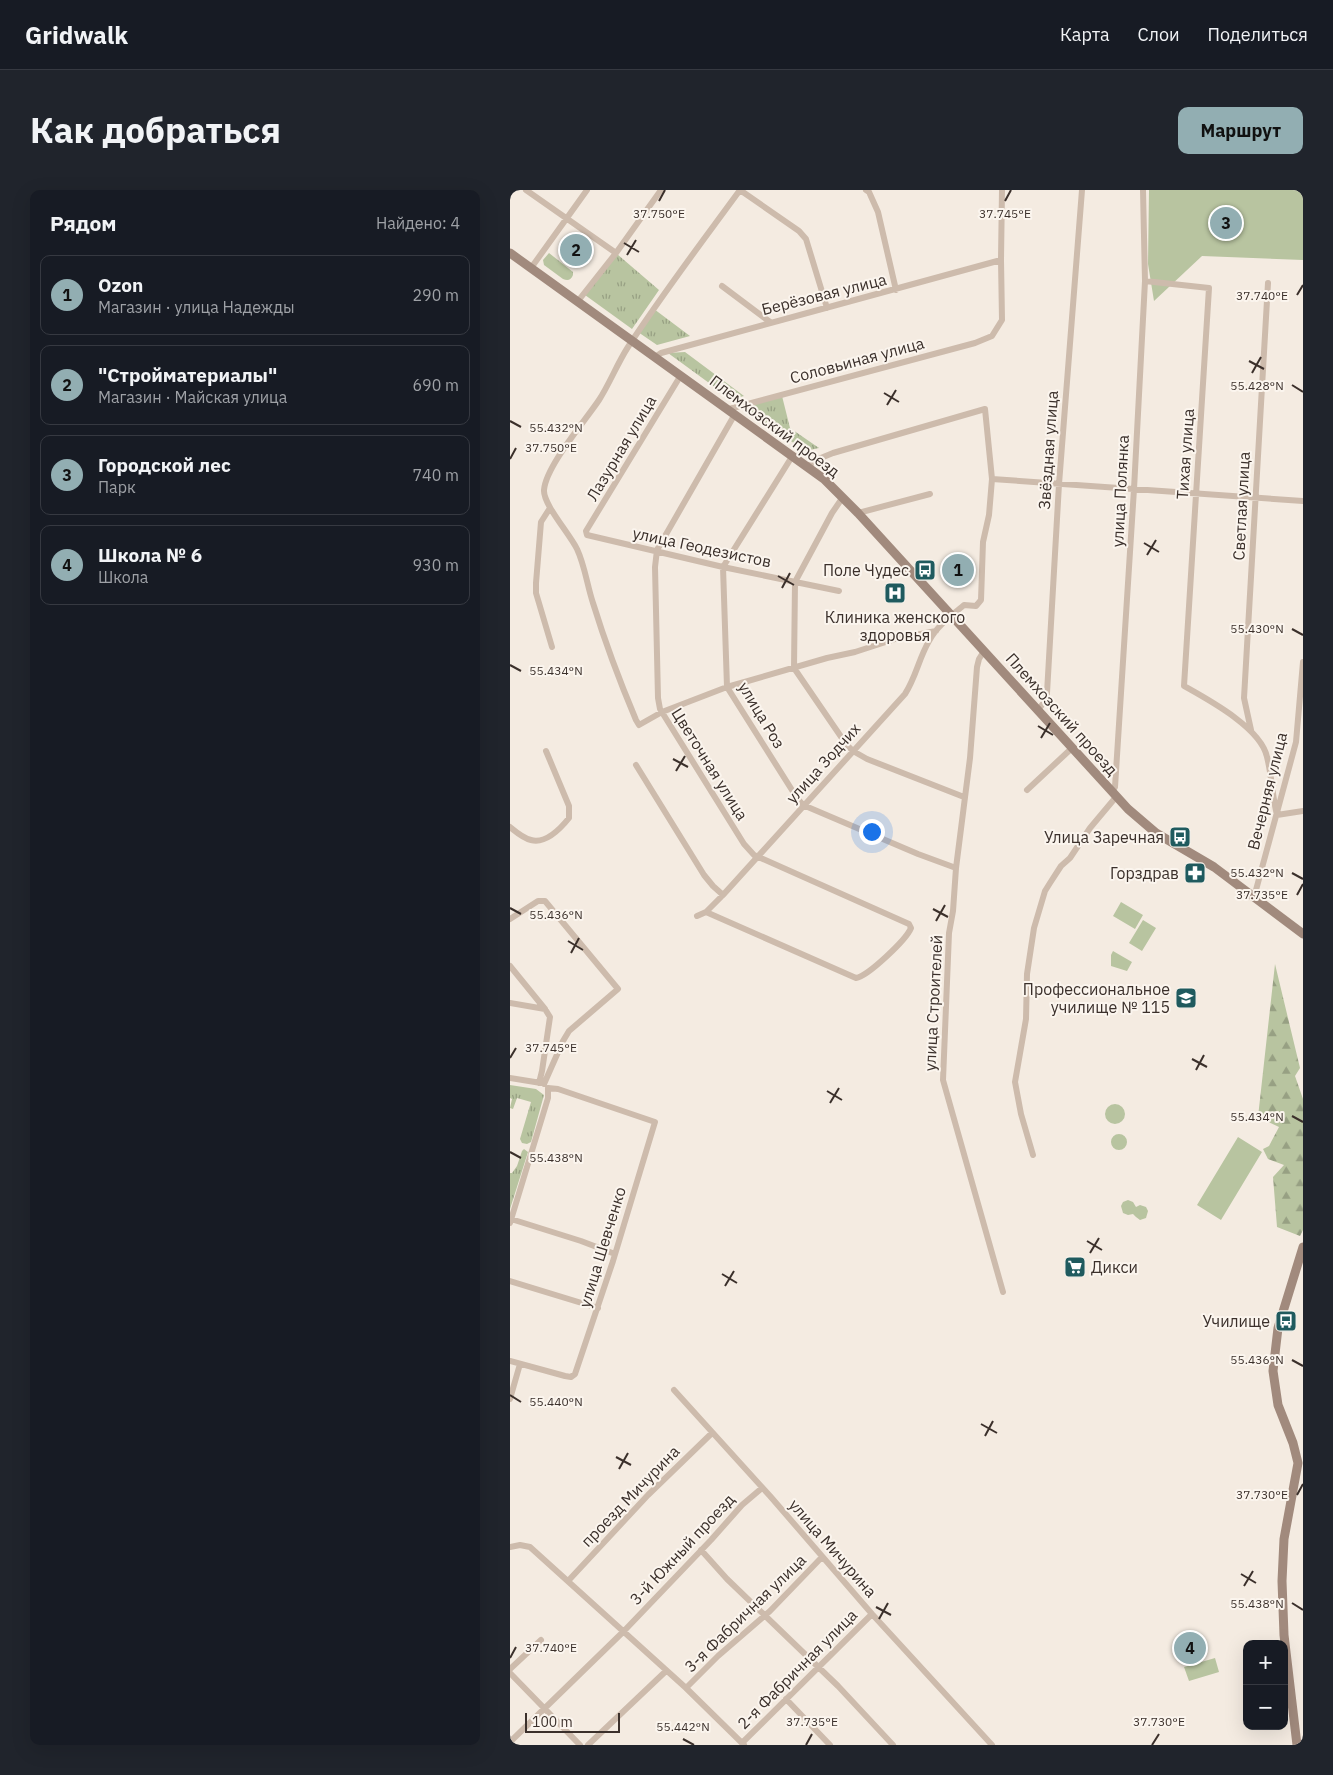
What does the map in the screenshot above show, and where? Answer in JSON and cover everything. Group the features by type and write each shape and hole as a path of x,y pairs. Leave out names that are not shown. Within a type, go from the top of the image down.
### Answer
{"main road":[{"name":"Племхозский проезд","path":"510,253 808,466 858,513 1114,795 1156,833 1206,862 1253,896"},
{"path":"1253,896 1303,934"},
{"path":"1298,1745 1284,1635 1282,1573 1284,1539 1298,1463 1293,1443 1278,1405 1273,1371 1278,1328 1303,1247"}],"street":[{"path":"526,190 616,253"},
{"path":"530,268 587,190"},
{"path":"578,301 616,253 661,190"},
{"path":"827,308 806,239 799,231 740,190 633,340 599,400 567,444 547,479 544,493 550,508 566,529 579,555 613,660 639,725 662,712 727,687 895,639 936,631"},
{"path":"866,190 869,192 878,212 896,290"},
{"path":"1001,260 1002,190"},
{"name":"Звёздная улица","path":"1038,710 1045,701 1047,690 1059,484 1082,190"},
{"name":"улица Полянка","path":"1114,795 1134,489 1145,281 1143,190"},
{"name":"Берёзовая улица","path":"655,357 661,353 770,322 896,290 1001,260"},
{"name":"Соловьиная улица","path":"732,412 975,343 992,336 1002,320 1001,260"},
{"name":"Тихая улица","path":"1145,281 1209,288 1184,686 1216,705 1251,730"},
{"name":"Светлая улица","path":"1251,730 1244,698 1254,499 1268,283"},
{"path":"722,286 770,322"},
{"name":"Лазурная улица","path":"588,536 586,531 681,375"},
{"path":"808,466 832,453 985,409 992,479 989,515 983,542 981,600 976,606 964,605 952,615"},
{"name":"Цветочная улица","path":"706,912 856,978 892,951 911,928 909,924 757,858 744,844 662,712 658,698 656,552 732,412"},
{"path":"723,566 793,455"},
{"path":"992,479 1303,501"},
{"path":"858,513 930,494"},
{"path":"843,497 832,513 795,582 794,668 833,727 853,751 867,759 964,798"},
{"path":"550,508 541,522 536,593 552,647"},
{"name":"улица Геодезистов","path":"588,536 839,591"},
{"name":"улица Роз","path":"723,566 727,687 797,798 804,805 910,851 956,868"},
{"name":"улица Зодчих","path":"697,916 706,912 723,895 907,691 916,675 927,645 936,631 952,615"},
{"name":"улица Строителей","path":"984,651 979,658 977,667 970,758 956,868 954,908 949,933 946,966 943,1080 1003,1292"},
{"name":"Вечерняя улица","path":"1253,896 1296,742 1303,662"},
{"path":"1251,730 1267,755 1276,815 1303,811"},
{"path":"1027,790 1072,748"},
{"path":"510,827 526,838 537,840 552,835 568,818 569,806 546,751"},
{"path":"636,764 704,876 723,895"},
{"path":"1033,1155 1021,1114 1015,1082 1026,1019 1027,974 1034,928 1045,891 1061,866 1070,858 1114,795"},
{"path":"510,919 536,902 545,901 618,989 569,1031 563,1040 544,1085"},
{"path":"510,966 545,1009 551,1023 544,1085 548,1098 511,1221 581,1241 615,1254"},
{"path":"510,1003 545,1009"},
{"path":"510,1078 544,1085"},
{"name":"улица Шевченко","path":"520,1364 571,1377 577,1371 615,1254 654,1122 544,1085"},
{"path":"510,1281 598,1308"},
{"path":"510,1361 520,1364 510,1399"},
{"name":"улица Мичурина","path":"674,1390 872,1614 992,1745"},
{"name":"проезд Мичурина","path":"569,1580 648,1495 712,1433"},
{"name":"3-й Южный проезд","path":"510,1742 624,1631 742,1504 762,1488"},
{"path":"510,1547 530,1546 686,1688 743,1744"},
{"path":"701,1550 727,1579 846,1694 893,1745"},
{"name":"3-я Фабричная улица","path":"686,1688 718,1656 765,1616 822,1558"},
{"name":"2-я Фабричная улица","path":"743,1744 872,1614"},
{"path":"510,1669 541,1640"},
{"path":"588,1745 666,1671"},
{"path":"510,1673 580,1745"},
{"path":"786,1699 830,1745"}],"green space":[{"path":"1149,190 1303,190 1303,260 1202,256 1154,301 1148,264"},
{"path":"549,253 573,272 570,279 563,279 544,265 543,260"},
{"path":"617,254 659,290 632,329 585,295"},
{"path":"654,309 690,336 657,345 638,332"},
{"path":"685,352 744,396 731,399 668,353"},
{"path":"782,396 790,428 819,448 805,451 741,406"},
{"path":"1121,902 1143,915 1135,929 1113,916"},
{"path":"1143,920 1156,928 1142,951 1129,943"},
{"path":"1113,951 1132,962 1127,971 1111,966"},
{"path":"1275,964 1300,1068 1295,1076 1303,1099 1303,1230 1300,1236 1277,1227 1273,1177 1284,1165 1268,1159 1263,1149 1269,1146 1279,1127 1258,1117"},
{"path":"510,1085 536,1089 544,1095 531,1142 527,1144 522,1143 520,1139 531,1102 517,1098 513,1109 510,1108 512,1099 510,1098"},
{"path":"1111,1104 1119,1104 1125,1110 1125,1118 1119,1124 1111,1124 1105,1118 1105,1110"},
{"path":"1119,1134 1127,1142 1119,1150 1111,1142"},
{"path":"1238,1137 1262,1152 1221,1220 1197,1205"},
{"path":"524,1149 528,1152 510,1209 510,1173 517,1166"},
{"path":"1128,1200 1133,1202 1136,1207 1140,1205 1146,1207 1148,1211 1146,1218 1140,1220 1133,1214 1123,1213 1121,1206 1123,1202"},
{"path":"1215,1658 1219,1672 1189,1681 1184,1667"}],"place":[{"name":"Городской лес","path":"1226,223"},
{"name":"\"Стройматериалы\"","path":"576,250"},
{"name":"Поле Чудес","path":"925,570"},
{"name":"Ozon","path":"958,570"},
{"name":"Клиника женского здоровья","path":"895,593"},
{"name":"Улица Заречная","path":"1180,837"},
{"name":"Горздрав","path":"1195,873"},
{"name":"Профессиональное училище № 115","path":"1186,998"},
{"name":"Дикси","path":"1075,1267"},
{"name":"Училище","path":"1286,1321"},
{"name":"Школа № 6","path":"1190,1648"}]}
